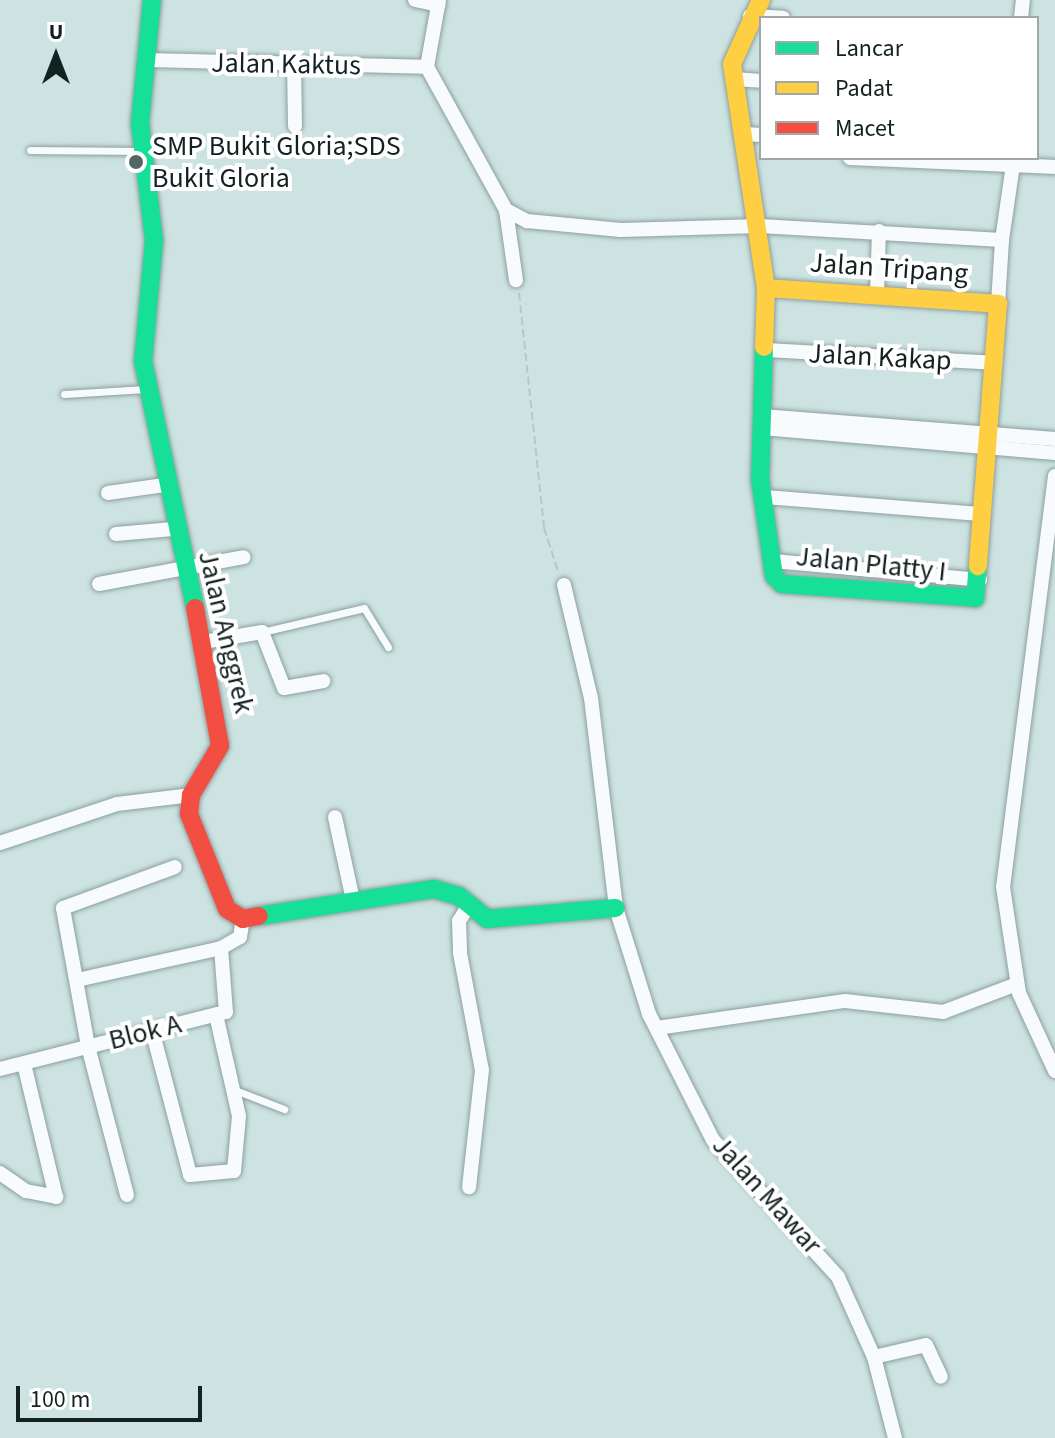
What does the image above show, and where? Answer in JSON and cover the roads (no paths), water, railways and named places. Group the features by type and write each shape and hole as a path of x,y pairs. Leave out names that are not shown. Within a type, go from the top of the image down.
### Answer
{"street":[{"name":"Jalan Anggrek","path":"152,0 144,60 142,151 154,241 141,324 146,389 173,529 203,642 221,739 191,795"},
{"path":"415,0 438,2 427,67 506,210 516,280"},
{"name":"Jalan Platty I","path":"761,0 734,51 734,79 755,143 766,288 762,422 765,497 773,561 782,584 947,600 975,598 980,580 995,363"},
{"path":"750,16 759,17"},
{"name":"Jalan Kaktus","path":"144,60 427,67"},
{"path":"294,63 295,126"},
{"path":"734,79 759,81"},
{"path":"936,160 1021,162 1055,167"},
{"path":"998,304 1002,240 1021,162"},
{"path":"506,210 527,221 621,230 760,226 1002,240"},
{"path":"877,294 879,231"},
{"name":"Jalan Tripang","path":"766,288 998,304 995,363"},
{"name":"Jalan Kakap","path":"765,350 995,363"},
{"path":"762,422 988,440 1055,439"},
{"path":"988,440 1055,453"},
{"path":"1055,476 1043,614 1004,864 1017,984 1055,1071"},
{"path":"108,493 164,485"},
{"path":"765,497 983,514"},
{"path":"116,534 173,529"},
{"path":"99,584 184,572 244,557"},
{"name":"Jalan Mawar","path":"564,585 609,811 616,908 657,1028 713,1140 817,1248 874,1357 895,1438"},
{"path":"203,642 262,632 284,688 323,681"},
{"path":"0,843 117,804 191,795 192,826 227,909 243,919 353,900 444,889 469,905 503,919 616,908"},
{"path":"335,817 353,900"},
{"path":"127,1195 88,1046 65,905 175,867"},
{"path":"469,905 459,921 460,953 482,1070 469,1187"},
{"path":"77,980 221,948 240,937 243,919"},
{"name":"Blok A","path":"0,1069 226,1012 230,997 221,948"},
{"path":"657,1028 845,1001 943,1012 1017,984"},
{"path":"152,1030 190,1175 234,1171 238,1164 235,1090 216,1015"},
{"path":"0,1173 26,1191 56,1197 24,1064"},
{"path":"874,1357 926,1345 941,1377"}],"lane":[{"path":"30,150 142,151"},
{"path":"64,394 146,389"},
{"path":"262,632 364,608 388,647"},
{"path":"235,1090 284,1109"}],"place":[{"name":"SMP Bukit Gloria;SDS Bukit Gloria","path":"136,162"}]}
